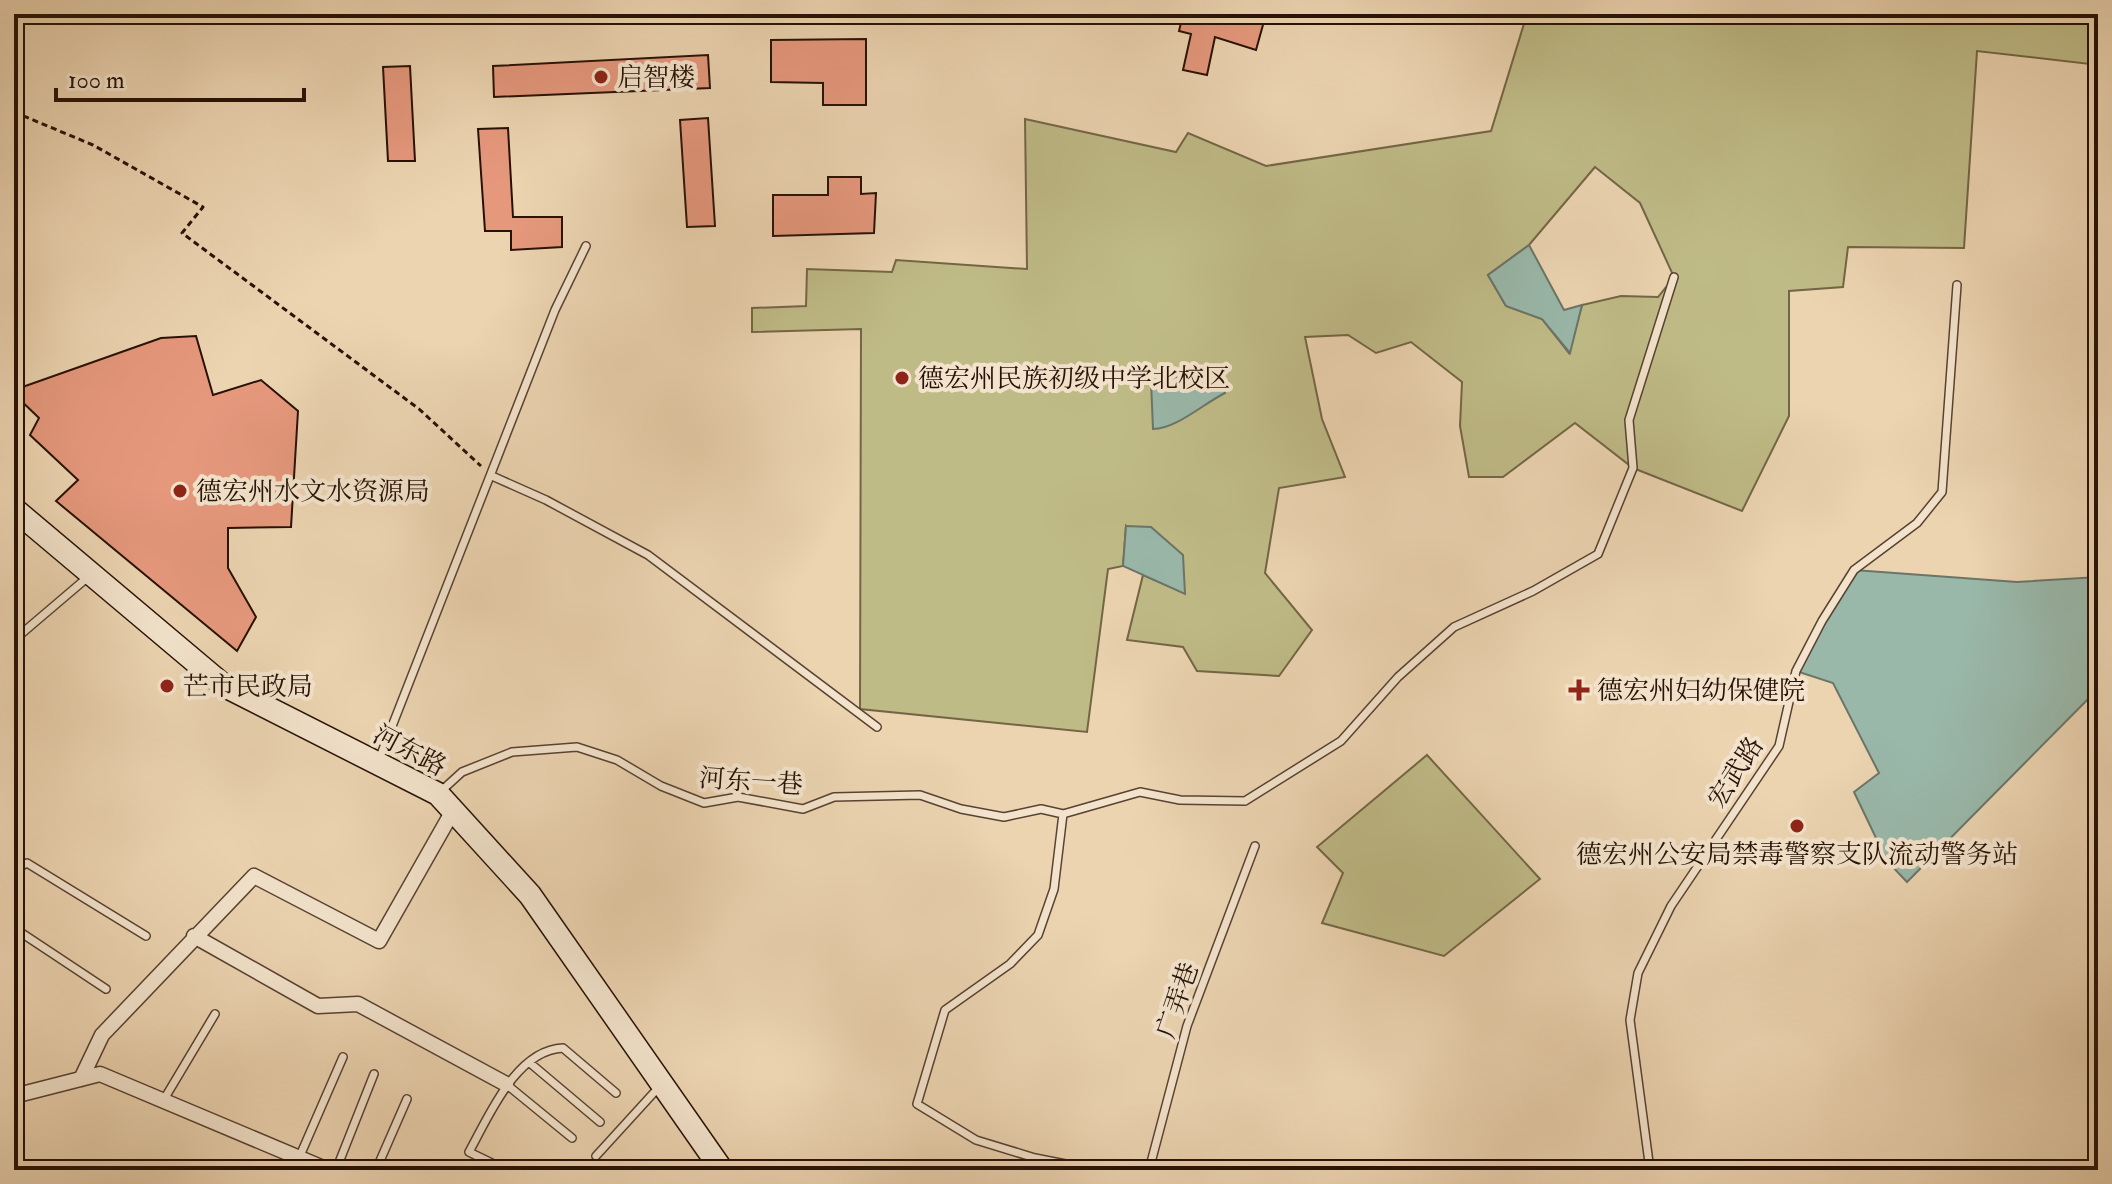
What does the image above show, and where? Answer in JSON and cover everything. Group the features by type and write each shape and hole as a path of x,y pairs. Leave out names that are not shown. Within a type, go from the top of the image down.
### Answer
{"main road":[{"name":"河东路","path":"19,521 91,574 223,685 446,801 530,895 722,1170"}],"street":[{"path":"81,1079 102,1035 254,876 379,941 446,801"},
{"path":"194,936 318,1006 358,1004 506,1084"},
{"path":"14,1096 100,1074 328,1170"}],"lane":[{"path":"378,764 555,310 586,246"},
{"name":"河东一巷","path":"446,801 462,772 512,752 577,747 617,760 661,786 704,803 738,797 803,809 834,797 920,795 961,809 1004,817 1041,809 1063,814 1140,792 1180,800 1245,801 1264,792 1341,741 1398,677 1454,627 1533,591 1598,554 1633,468 1629,420 1674,277"},
{"name":"宏武路","path":"1650,1170 1630,1020 1638,973 1671,906 1779,746 1796,671 1854,570 1917,523 1942,492 1957,285"},
{"path":"492,476 546,500 648,555 877,727"},
{"path":"14,640 91,574"},
{"path":"1063,814 1054,889 1038,935 1010,964 945,1010 917,1104 976,1140 1035,1158 1096,1170"},
{"name":"广弄巷","path":"1149,1170 1187,1026 1255,846"},
{"path":"14,870 27,863 146,936"},
{"path":"14,928 106,989"},
{"path":"163,1101 215,1014"},
{"path":"506,1170 469,1152 506,1084 547,1048 563,1048 616,1093"},
{"path":"299,1158 343,1057"},
{"path":"530,1063 600,1122"},
{"path":"336,1170 374,1074"},
{"path":"506,1084 572,1138"},
{"path":"596,1156 662,1084"},
{"path":"376,1170 407,1099"}],"path":[{"path":"14,112 93,145 203,207 182,233 419,409 492,476"}],"shaded area":[{"path":"1527,14 2098,14 2098,65 1977,51 1964,248 1848,247 1843,287 1789,291 1789,416 1742,511 1633,468 1575,423 1503,477 1469,477 1460,426 1462,382 1411,342 1376,353 1348,335 1305,337 1322,419 1345,477 1279,488 1265,573 1312,630 1279,676 1197,671 1183,647 1127,640 1143,575 1185,593 1126,526 1123,566 1108,569 1087,732 860,709 861,329 752,332 752,308 806,306 807,269 892,272 896,260 1027,269 1025,119 1176,152 1188,133 1266,166 1491,131","holes":["1595,167 1640,203 1674,277 1658,297 1621,296 1582,305 1569,353 1542,319 1506,306 1488,275 1529,245"]},
{"path":"1529,245 1564,310 1582,305 1570,353 1542,319 1506,306 1488,275"},
{"path":"1208,372 1223,383 1225,393 1180,421 1153,429 1151,381"},
{"path":"1126,526 1151,527 1183,555 1185,594 1123,566"},
{"path":"1854,570 2017,582 2098,577 2098,689 1907,882 1887,861 1854,792 1879,773 1833,683 1796,671"},
{"path":"1427,755 1540,879 1444,956 1322,923 1343,873 1317,847"}],"building":[{"path":"1183,14 1266,14 1256,50 1215,37 1207,75 1183,70 1191,34 1179,31"},
{"path":"866,39 866,105 823,105 823,83 771,82 771,40"},
{"name":"启智楼","path":"708,55 710,88 494,97 493,66"},
{"path":"410,66 415,161 388,161 383,67"},
{"path":"708,118 715,226 687,227 680,120"},
{"path":"508,128 513,217 562,217 562,247 511,250 511,231 485,231 478,129"},
{"path":"828,177 861,177 861,194 876,193 874,233 773,236 773,195 828,195"},
{"name":"德宏州水文水资源局","path":"196,336 213,395 261,380 298,411 291,527 228,528 228,568 256,617 237,651 56,501 78,480 30,435 39,418 14,394 14,390 161,338"}],"place":[{"name":"启智楼","path":"601,77"},
{"name":"德宏州民族初级中学北校区","path":"902,378"},
{"name":"德宏州水文水资源局","path":"180,491"},
{"name":"芒市民政局","path":"167,686"},
{"name":"德宏州妇幼保健院","path":"1579,690"},
{"name":"德宏州公安局禁毒警察支队流动警务站","path":"1797,826"}]}
